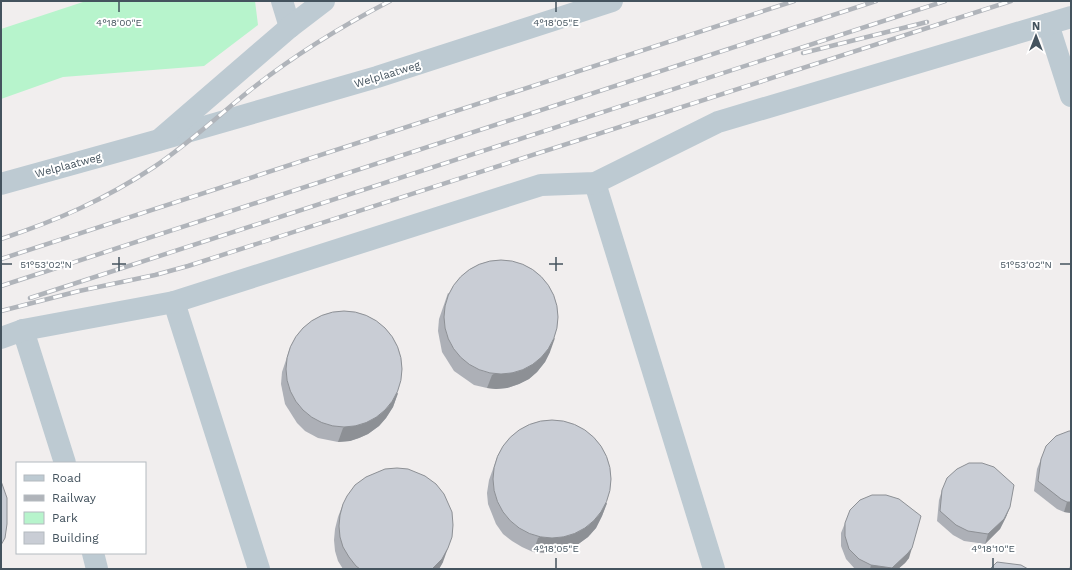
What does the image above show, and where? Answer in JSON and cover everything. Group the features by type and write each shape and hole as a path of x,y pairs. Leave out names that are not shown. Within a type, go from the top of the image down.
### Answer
{"lane":[{"path":"282,1 290,27"},
{"name":"Welplaatweg","path":"159,140 290,27 324,1"},
{"name":"Welplaatweg","path":"1,184 377,77 612,1"},
{"path":"1,338 23,330 174,302 541,186 595,183 718,122 1071,17"},
{"path":"1048,24 1071,96"},
{"path":"595,183 714,569"},
{"path":"174,302 258,569"},
{"path":"23,330 65,462"},
{"path":"92,554 98,569"}],"green space":[{"path":"86,1 255,1 258,25 204,66 63,77 1,99 1,29"}],"building":[{"path":"501,260 523,264 542,276 554,295 558,317 554,339 542,358 523,370 501,374 479,370 460,358 448,339 444,317 448,295 460,276 479,264"},
{"path":"344,311 366,315 385,328 398,347 402,369 398,391 385,410 366,423 344,427 322,423 303,410 290,391 286,369 290,347 303,328 322,315"},
{"path":"552,420 575,424 594,437 607,456 611,479 607,502 594,521 575,534 552,538 529,534 510,521 497,502 493,479 497,456 510,437 529,424"},
{"path":"1071,431 1071,502 1067,502 1038,481 1041,459 1046,446 1056,436"},
{"path":"969,463 982,463 994,467 1014,485 1010,507 1004,519 988,534 968,531 956,525 940,511 942,490 947,478 957,469"},
{"path":"385,469 408,469 425,476 436,484 444,494 452,512 453,525 452,537 448,548 442,559 432,569 360,569 349,557 343,547 340,537 340,515 343,504 355,485 366,477"},
{"path":"1,481 7,498 7,524 5,538 1,545"},
{"path":"872,495 886,495 899,499 921,516 912,548 892,568 871,565 859,559 849,549 845,536 845,523 850,510 860,500"},
{"path":"997,562 1021,565 1028,569 990,569"}],"railway":[{"path":"1,239 61,217 117,190 135,179 179,149 249,91 300,54 353,21 390,1"},
{"path":"1,259 794,1"},
{"path":"1,286 876,1"},
{"path":"30,298 945,1"},
{"path":"1,311 188,266 1011,1"},
{"path":"803,53 927,22"}]}
